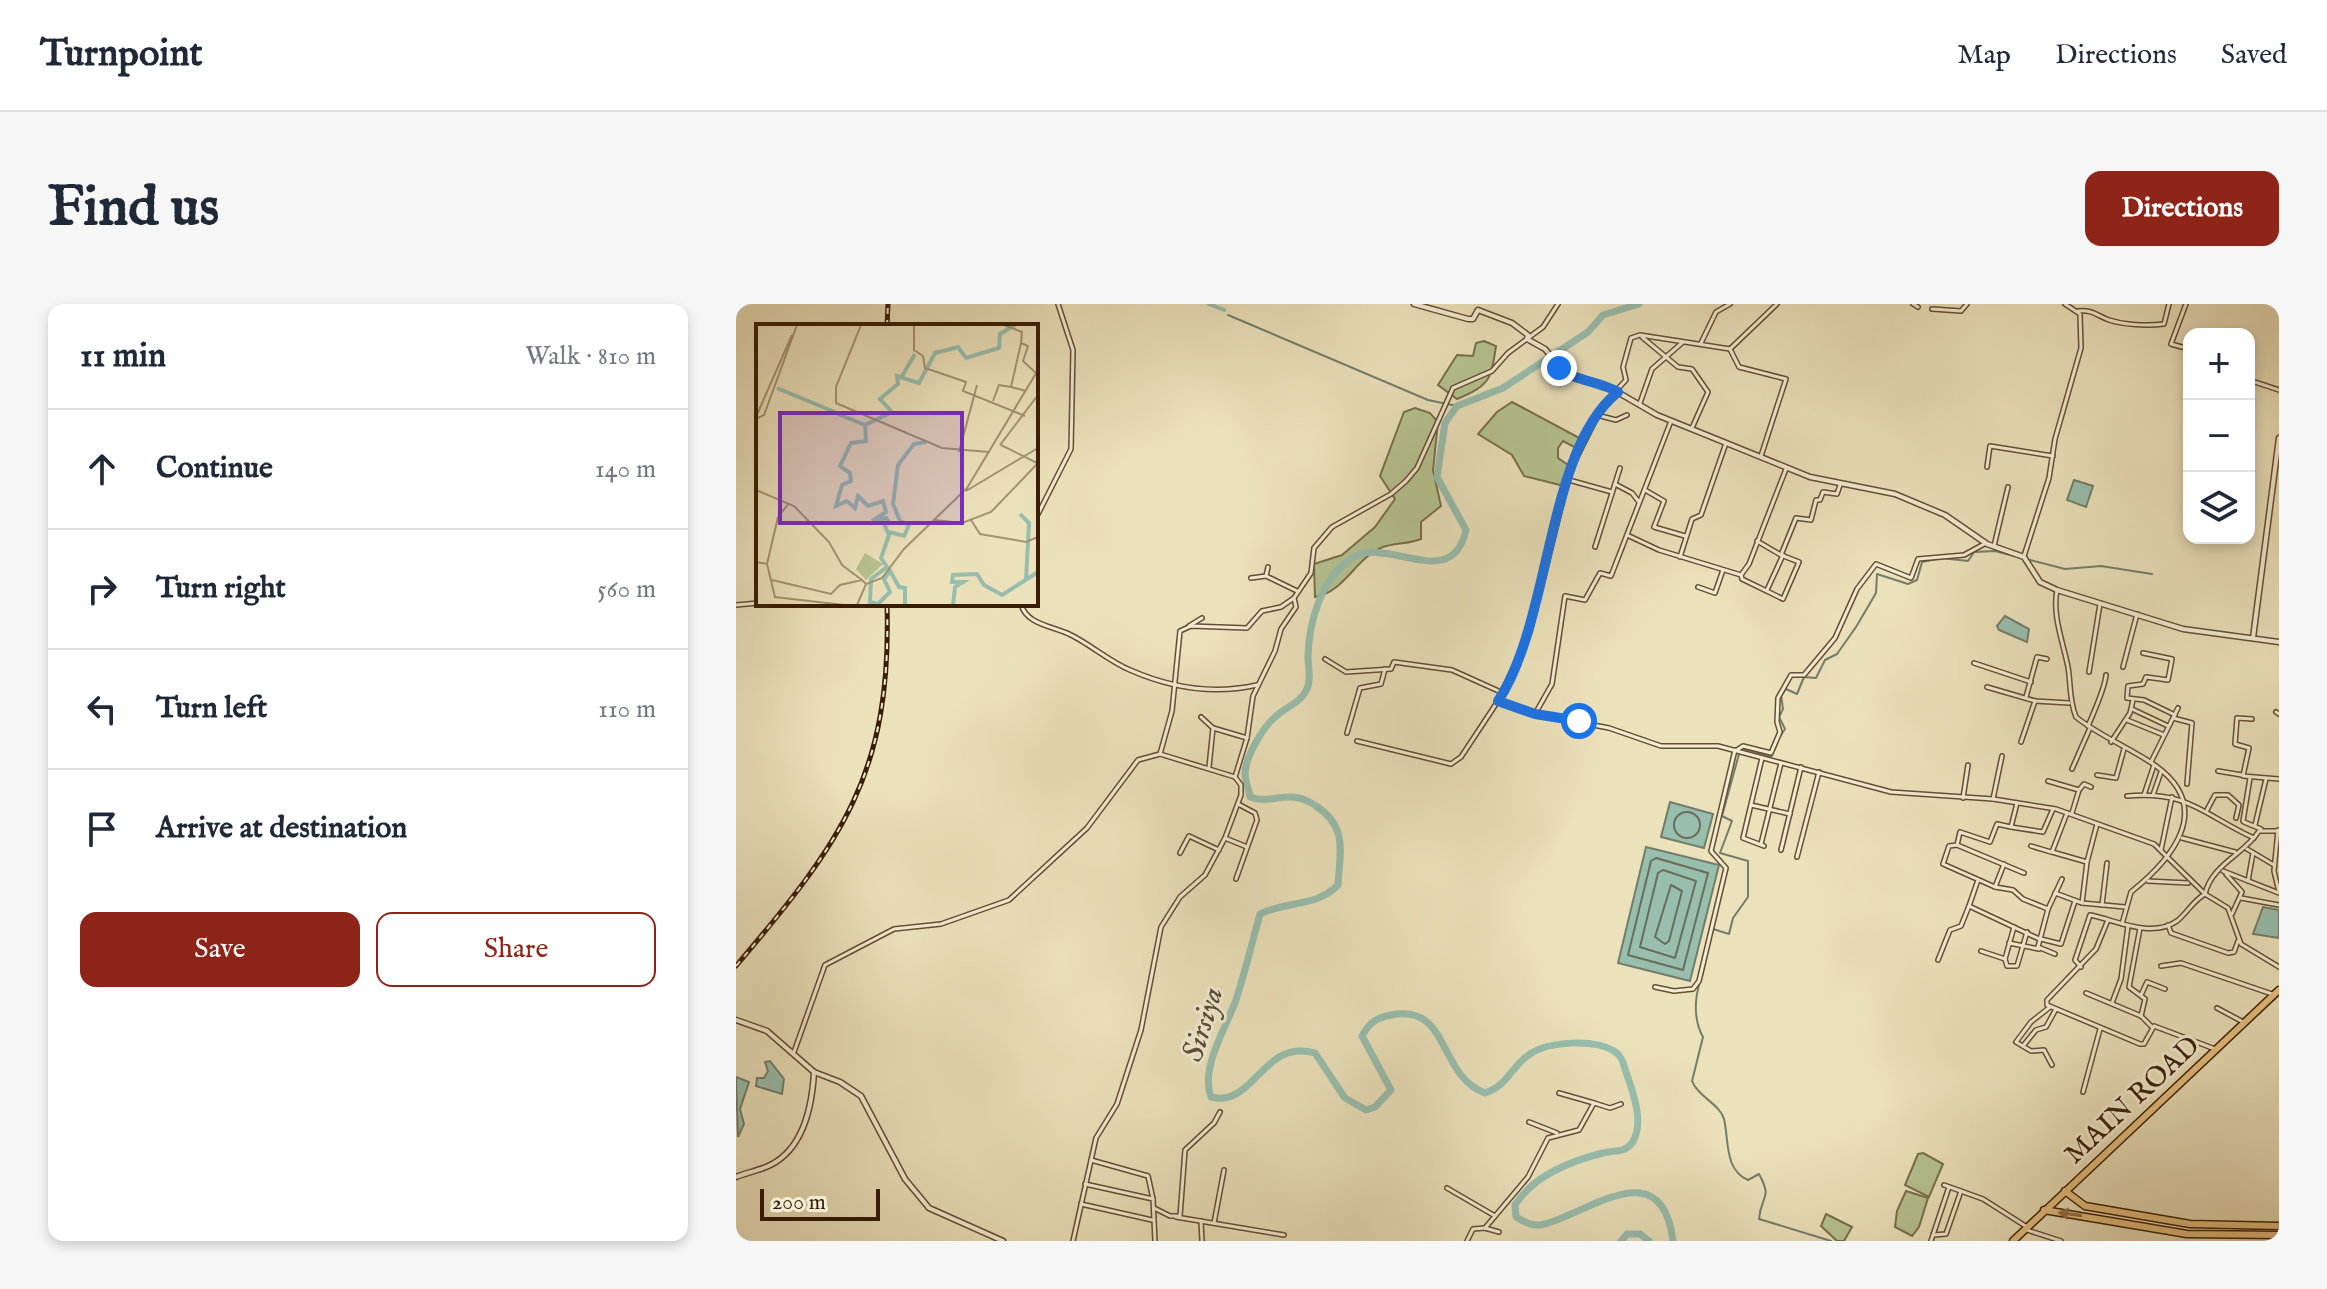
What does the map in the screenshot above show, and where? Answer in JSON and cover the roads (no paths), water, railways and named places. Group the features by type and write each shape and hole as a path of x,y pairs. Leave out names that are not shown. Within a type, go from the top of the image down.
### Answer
{"main road":[{"name":"MAIN ROAD","path":"2013,1241 2276,992"},
{"path":"2065,1191 2080,1205 2190,1224 2279,1226"},
{"path":"2096,1217 2097,1208"},
{"path":"2044,1210 2187,1234 2279,1235"},
{"path":"2230,1226 2230,1235"}],"street":[{"path":"1038,514 1071,449 1073,350 1058,304"},
{"path":"1414,304 1468,319 1473,319 1478,310 1512,323 1528,335 1527,339"},
{"path":"1189,626 1247,628 1262,611 1281,607 1294,598 1311,573 1314,548 1332,527 1391,494 1417,468 1453,388 1482,378 1543,327 1558,304"},
{"path":"1701,343 1716,312 1730,304"},
{"path":"1730,349 1777,304"},
{"path":"1932,309 1961,311 1967,304"},
{"path":"2065,304 2113,321 2156,325 2164,324 2169,304"},
{"path":"2183,347 2171,344 2186,304"},
{"path":"2024,557 2081,348 2078,311"},
{"path":"1357,741 1451,764 1461,757 1503,693 1530,632 1568,480 1597,415 1626,380 1623,367 1631,338 1640,335 1730,349"},
{"path":"1640,335 1678,367 1692,369 1708,392 1692,428"},
{"path":"1527,339 1545,349 1559,368 1576,378 1598,382 1671,421 1810,477 1887,492 1927,506 1986,543 2024,557 2040,582 2057,590 2183,629 2279,642"},
{"path":"1639,404 1652,369 1664,355 1680,348 1683,342"},
{"path":"1730,349 1739,367 1786,379 1761,456"},
{"path":"2255,382 2279,390"},
{"path":"1597,415 1616,420 1627,415"},
{"path":"1535,714 1552,684 1565,596 1585,600 1600,573 1611,576 1671,421"},
{"path":"2253,639 2279,438"},
{"path":"1680,557 1692,519 1701,515 1726,441"},
{"path":"1987,467 1990,446 2053,456"},
{"path":"1741,575 1749,564 1786,467"},
{"path":"1595,547 1620,468"},
{"path":"1568,480 1612,492"},
{"path":"1767,590 1796,518 1811,520 1816,500 1820,500 1823,492 1837,494 1840,483"},
{"path":"1615,484 1632,493 1639,502"},
{"path":"1994,547 2008,487"},
{"path":"1645,490 1664,501 1654,527 1685,536"},
{"path":"1627,535 1680,557 1741,575 1742,579 1783,599 1799,562 1756,540"},
{"path":"1655,987 1688,990 1699,981 1726,868 1711,851 1738,751 1743,746 1771,753 1780,732 1777,719 1779,694 1791,675 1804,675 1820,660 1835,638 1857,589 1876,564 1911,578 1918,559 1964,555 1986,543"},
{"path":"1266,576 1268,567"},
{"path":"1698,587 1715,593 1723,570"},
{"path":"1251,578 1266,576 1298,591"},
{"path":"2057,590 2055,609 2068,667 2070,703 2076,717 2111,742 2161,770 2173,782 2185,811 2182,838 2148,881 2131,892 2122,924"},
{"path":"1235,777 1247,738 1257,685 1275,651 1281,629 1296,607 1294,598"},
{"path":"736,605 756,603"},
{"path":"2089,672 2100,604"},
{"path":"1021,606 1023,613 1031,618 1073,636 1130,670 1173,684 1216,692 1257,685"},
{"path":"2123,667 2137,614"},
{"path":"1160,754 1172,711 1180,631 1202,618"},
{"path":"2143,653 2172,659 2168,680 2146,677 2143,684 2128,686 2127,698 2144,700 2192,723 2187,784"},
{"path":"2026,697 2037,657 2047,659"},
{"path":"1325,659 1346,672 1391,669 1394,662 1452,670 1503,693"},
{"path":"1974,663 2031,682"},
{"path":"1347,733 1360,688 1381,684 1385,669"},
{"path":"2072,769 2090,727 2097,699 2105,687 2106,675"},
{"path":"1987,687 2035,701 2070,703"},
{"path":"2111,742 2132,709 2133,698"},
{"path":"1498,701 1535,714 1594,725 1661,746 1718,746 1891,792 2017,802 2097,823 2161,850 2191,883 2228,908 2238,941 2234,952 2228,953 2171,933 2168,925"},
{"path":"2021,742 2035,701"},
{"path":"2144,795 2152,764 2178,708"},
{"path":"2132,709 2168,726"},
{"path":"1201,717 1213,728 1247,738"},
{"path":"2243,776 2249,748 2235,744 2233,739 2237,718 2252,719"},
{"path":"2126,720 2164,735"},
{"path":"1209,767 1213,728"},
{"path":"2097,775 2114,780 2124,749"},
{"path":"790,1048 825,965 894,929 932,926 999,906 1009,900 1087,828 1138,760 1160,754 1235,777 1242,789 1225,838 1205,875 1180,897 1161,927 1141,1030 1122,1092 1099,1130 1073,1241"},
{"path":"1993,799 2002,756"},
{"path":"1762,758 1743,838 1762,846 1781,763"},
{"path":"1963,798 1968,765"},
{"path":"1781,850 1801,767"},
{"path":"2153,795 2161,770"},
{"path":"2218,771 2250,778 2279,778"},
{"path":"1797,857 1819,772"},
{"path":"2243,821 2250,778"},
{"path":"2255,825 2266,778"},
{"path":"2048,781 2079,790"},
{"path":"2052,852 2079,790 2084,784 2091,787"},
{"path":"2207,810 2215,795 2228,795 2239,805 2236,818 2227,824"},
{"path":"2127,796 2172,797 2207,810 2254,838"},
{"path":"2161,850 2172,797"},
{"path":"2011,827 2017,802"},
{"path":"1236,879 1257,816 1238,804"},
{"path":"1751,805 1790,814"},
{"path":"1957,845 1960,832 1990,842 1997,824 2043,832 2053,809"},
{"path":"2236,818 2261,829 2279,831 2274,865 2279,893"},
{"path":"2082,903 2087,862 2097,823"},
{"path":"2081,967 2075,960 2089,916 2140,928 2168,925 2205,894 2235,852 2252,844 2261,829"},
{"path":"1180,853 1189,836 1219,850"},
{"path":"1225,838 1248,847"},
{"path":"2182,838 2235,852"},
{"path":"2024,873 1957,845 1949,846 1943,864 1995,887 2013,890 2018,896 2048,909"},
{"path":"2031,846 2087,862"},
{"path":"2243,847 2274,865"},
{"path":"2248,881 2253,853"},
{"path":"2102,905 2107,863"},
{"path":"1995,887 2004,864"},
{"path":"2222,870 2279,893"},
{"path":"2222,870 2240,890 2241,898 2231,915"},
{"path":"2039,949 2048,909 2062,879"},
{"path":"1938,960 1950,930 1961,926 1978,880"},
{"path":"2148,881 2191,883"},
{"path":"2055,893 2082,903 2125,907"},
{"path":"2241,898 2279,905"},
{"path":"1969,906 2040,938 2064,942 2075,901"},
{"path":"2108,920 2096,949 2047,1000 2050,1007 2140,1044 2144,1044 2152,1027"},
{"path":"2112,1003 2123,970 2128,926"},
{"path":"2014,927 2005,965 2015,967 2027,932"},
{"path":"2140,928 2129,987 2145,999 2141,1016"},
{"path":"2238,941 2279,967"},
{"path":"2009,943 2055,954"},
{"path":"1981,951 2005,959"},
{"path":"2161,966 2181,963 2276,992"},
{"path":"2141,995 2147,982 2165,989"},
{"path":"2086,993 2141,1016 2152,1027 2216,1050"},
{"path":"2050,1007 2016,1042 2031,1051 2044,1050 2052,1065"},
{"path":"2217,1008 2245,1023"},
{"path":"2022,1047 2036,1030 2046,1027 2056,1009"},
{"path":"736,1020 767,1031 814,1072 854,1090 865,1101 889,1152 924,1204 1003,1241"},
{"path":"2083,1092 2100,1029"},
{"path":"736,1177 780,1159 806,1125 814,1072"},
{"path":"1559,1093 1610,1108 1621,1104"},
{"path":"1485,1228 1528,1177 1548,1138 1583,1126 1594,1103"},
{"path":"1176,1217 1184,1205 1185,1150 1214,1123 1220,1112"},
{"path":"1529,1122 1560,1135"},
{"path":"1091,1160 1148,1176 1154,1208 1155,1241"},
{"path":"1214,1223 1224,1170"},
{"path":"1085,1184 1153,1199"},
{"path":"1931,1241 1946,1186 1983,1199 2026,1228 2061,1241"},
{"path":"1447,1188 1495,1216"},
{"path":"1933,1235 1946,1234 1961,1191"},
{"path":"1081,1204 1152,1221"},
{"path":"1154,1208 1176,1217 1284,1235"},
{"path":"1201,1221 1202,1241"},
{"path":"1467,1241 1473,1229 1499,1232"}],"water":[{"path":"2074,480 2093,486 2086,507 2067,500"},
{"path":"2005,616 2029,629 2027,642 1999,630 1997,626"},
{"path":"1670,802 1713,814 1704,848 1661,837"},
{"path":"1646,847 1719,865 1690,981 1618,963"},
{"path":"2263,907 2279,910 2279,938 2253,934"},
{"path":"770,1061 784,1079 782,1094 756,1086 757,1078 764,1078 768,1071 765,1062"},
{"path":"736,1077 749,1082 740,1109 744,1124 738,1137"}],"waterway":[{"path":"1209,304 1224,310"},
{"name":"Sirsiya","path":"1639,304 1603,315 1588,332 1503,388 1457,406 1445,423 1437,477 1466,530 1459,549 1447,558 1433,561 1366,553 1352,558 1341,567 1325,589 1311,629 1306,692 1268,724 1251,752 1245,773 1250,797 1303,799 1333,822 1340,841 1338,885 1321,897 1260,914 1236,1000 1211,1061 1209,1086 1211,1097 1226,1098 1238,1093 1283,1055 1297,1051 1315,1053 1345,1098 1366,1110 1375,1107 1391,1090 1362,1036 1374,1021 1391,1015 1410,1014 1424,1020 1434,1030 1458,1072 1485,1093 1499,1086 1530,1054 1548,1046 1584,1043 1606,1047 1621,1057 1634,1098 1638,1127 1632,1143 1622,1150 1578,1160 1542,1178 1515,1205 1516,1217 1530,1224 1545,1224 1602,1200 1640,1193 1655,1199 1666,1214 1673,1241"},
{"path":"1228,315 1428,400 1457,406"},
{"path":"1779,738 1785,729 1779,717 1783,709 1781,695 1786,689 1797,694 1804,677 1816,678 1825,660 1837,654 1876,593 1877,574 1908,584 1917,580 1922,562 1941,558 1968,561 1974,552 1995,551 2014,556"},
{"path":"2030,560 2065,569 2101,566 2152,574"},
{"path":"1742,748 1771,757 1777,744"},
{"path":"1711,933 1713,929 1729,934 1733,918 1748,897 1748,861 1720,853 1732,821 1722,816 1739,754"},
{"path":"1702,976 1705,963"},
{"path":"1700,982 1696,1010 1703,1037 1692,1081 1722,1114 1735,1169 1748,1180 1759,1174 1763,1182 1766,1193 1759,1219 1831,1241"},
{"name":"Sirsiya","path":"1621,1241 1627,1234 1640,1234 1649,1241"}],"railway":[{"path":"887,324 888,304"},
{"path":"736,966 805,881 853,802 869,760 880,715 886,663 887,606"}]}
